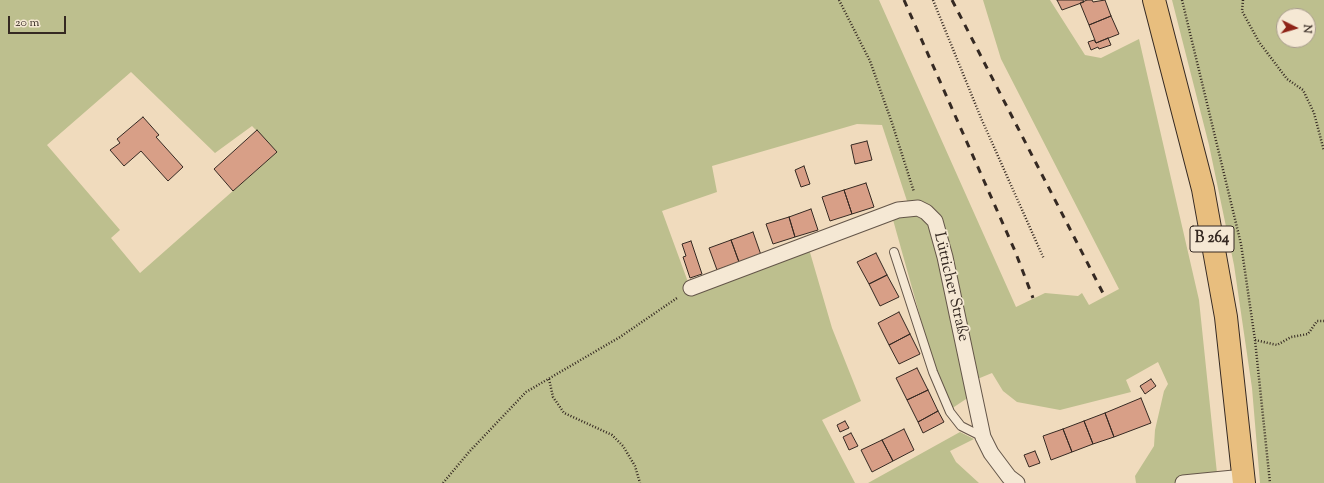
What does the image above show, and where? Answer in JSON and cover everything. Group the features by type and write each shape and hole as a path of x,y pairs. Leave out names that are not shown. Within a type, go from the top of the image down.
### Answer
{"main road":[{"name":"B 264","path":"1154,0 1203,189 1226,317 1244,480"}],"street":[{"path":"691,288 898,210 918,208"},
{"name":"Lütticher Straße","path":"918,208 926,212 935,221 959,318 983,438 991,453 1008,477 1017,483"},
{"path":"1183,483 1244,480"}],"lane":[{"path":"894,252 933,372 950,412 961,426 983,438"}],"path":[{"path":"839,0 870,61 902,151 918,208"},
{"path":"933,0 980,118 1044,259"},
{"path":"1244,0 1242,11 1258,42 1287,79 1303,90 1314,113 1324,151"},
{"path":"442,483 526,392 620,337 691,288"},
{"path":"1255,340 1277,344 1291,337 1308,334 1317,321 1324,321"},
{"path":"550,379 553,397 564,413 612,434 623,446 635,466 640,483"}],"green space":[{"path":"0,0 879,0 1016,307 1045,293 1078,296 1082,293 1089,305 1119,289 1001,59 983,0 1050,0 1085,55 1101,58 1139,39 1199,300 1218,483 1136,483 1135,476 1154,446 1155,430 1164,391 1168,384 1158,362 1126,380 1131,392 1060,410 1017,402 1003,391 992,373 975,380 969,397 951,409 935,370 890,209 908,204 882,125 857,124 712,166 717,192 662,211 692,293 809,249 832,328 861,401 822,420 855,483 0,483","holes":["131,72 215,153 252,126 277,152 140,273 111,238 120,230 47,145"]},
{"path":"1172,0 1324,0 1324,483 1260,483 1252,388 1234,265 1209,145"},
{"path":"960,432 974,439 950,451 956,462 979,483 868,483"}],"building":[{"path":"1057,0 1083,0 1084,2 1062,10"},
{"path":"1087,0 1092,0 1093,2 1105,0 1111,16 1089,25 1080,3"},
{"path":"1111,16 1119,34 1096,43 1089,25"},
{"path":"1108,38 1111,45 1099,49 1098,47 1091,50 1088,42 1094,40 1096,43"},
{"path":"143,117 159,135 156,137 183,167 168,181 141,151 124,166 110,150 120,143 117,139"},
{"path":"257,130 277,152 233,191 214,169"},
{"path":"867,141 872,160 855,164 851,145"},
{"path":"804,166 810,184 801,187 795,170"},
{"path":"866,183 874,207 852,214 844,190"},
{"path":"844,190 852,214 830,221 822,197"},
{"path":"811,209 818,230 795,237 789,217"},
{"path":"789,217 795,237 773,244 766,224"},
{"path":"753,232 761,255 739,262 731,240"},
{"path":"731,240 739,262 717,270 709,248"},
{"path":"691,241 702,274 690,278 683,257 686,256 682,244"},
{"path":"876,253 887,275 869,284 857,262"},
{"path":"887,275 899,297 880,306 869,284"},
{"path":"899,312 910,334 889,345 878,323"},
{"path":"910,334 920,354 899,364 889,345"},
{"path":"917,368 928,390 907,400 896,378"},
{"path":"1151,379 1156,386 1145,394 1140,386"},
{"path":"928,390 938,411 918,422 907,400"},
{"path":"1141,398 1151,423 1114,437 1105,413"},
{"path":"938,411 944,422 923,433 918,422"},
{"path":"1105,413 1114,437 1093,444 1084,421"},
{"path":"845,421 849,428 840,432 837,425"},
{"path":"1084,421 1093,444 1072,452 1063,429"},
{"path":"904,429 914,450 893,461 882,440"},
{"path":"1063,429 1072,452 1051,460 1043,436"},
{"path":"851,433 858,446 849,450 843,437"},
{"path":"882,440 893,461 872,472 861,450"},
{"path":"1035,451 1040,463 1029,467 1024,455"}],"railway":[{"path":"904,0 1015,251 1033,298"},
{"path":"952,0 1105,297"}]}
